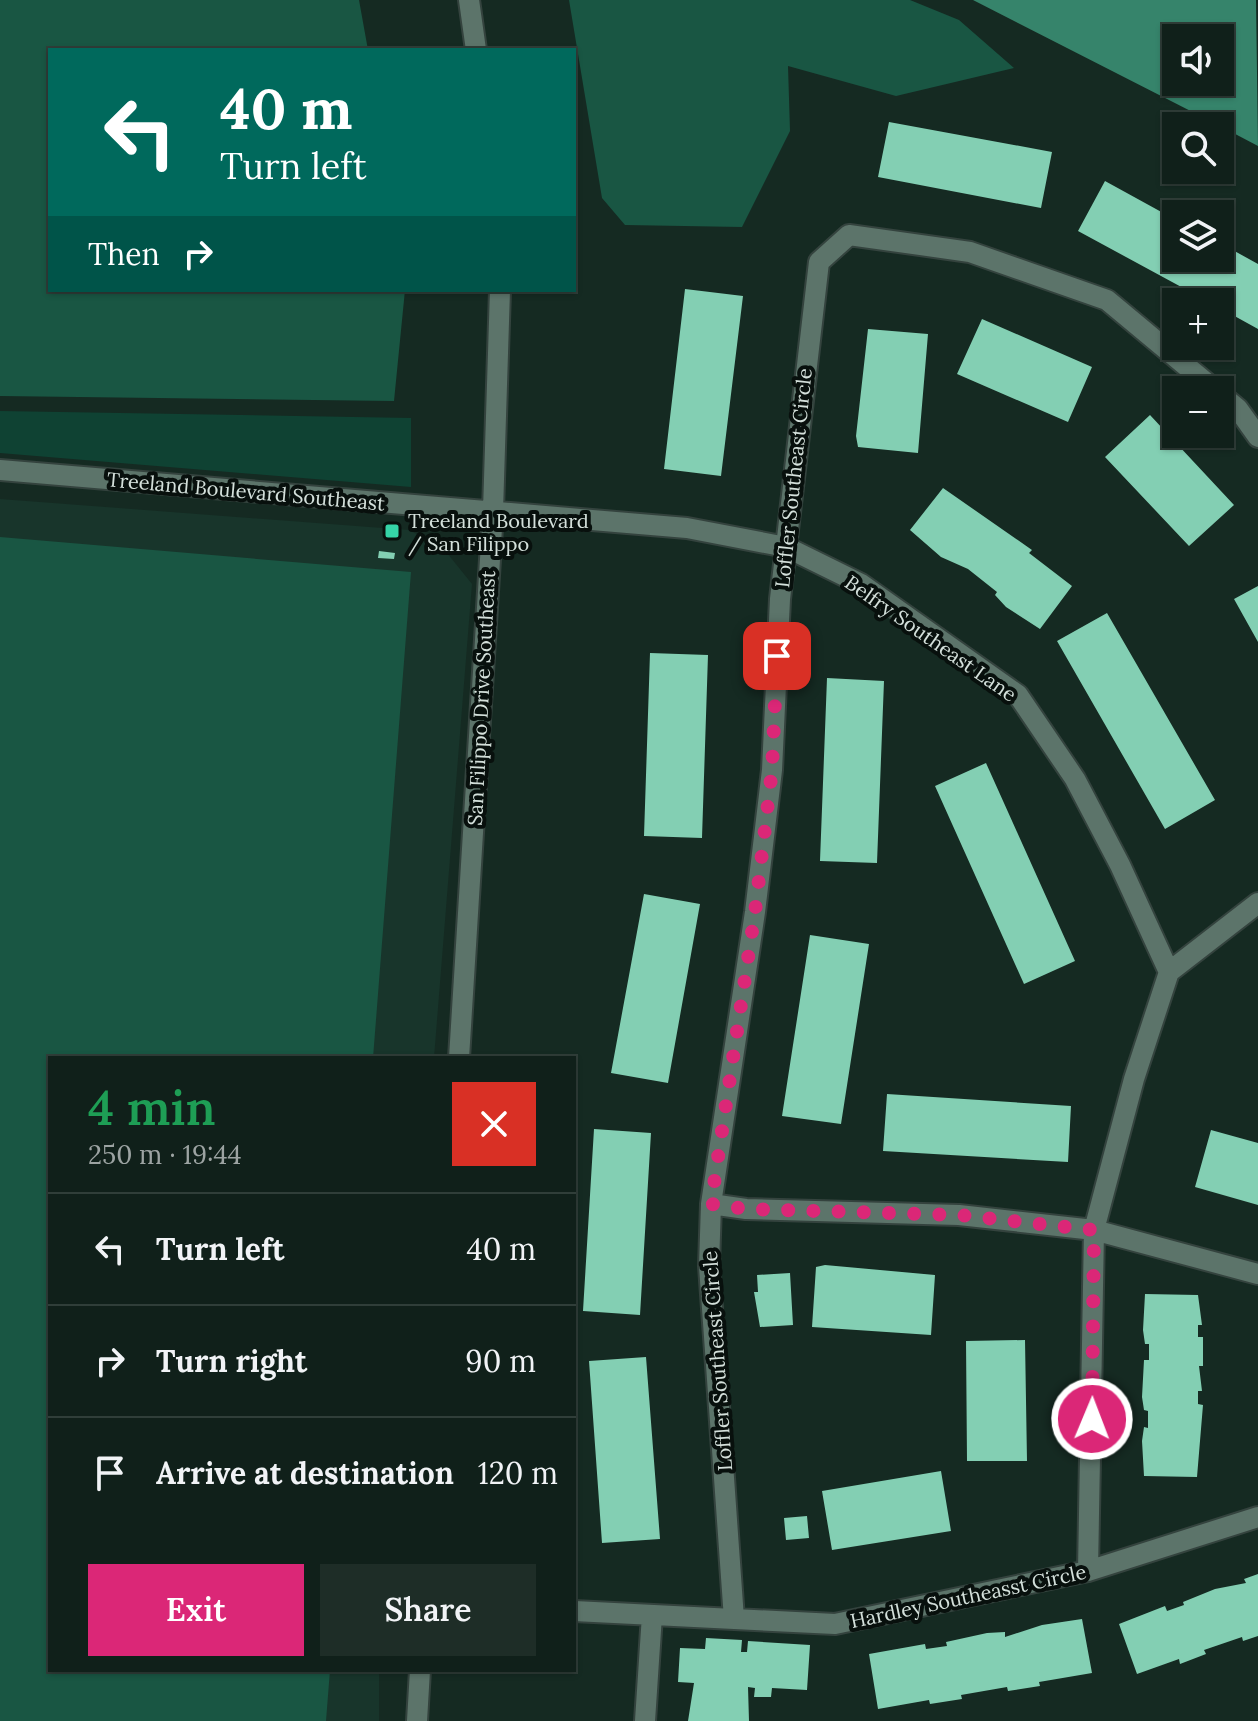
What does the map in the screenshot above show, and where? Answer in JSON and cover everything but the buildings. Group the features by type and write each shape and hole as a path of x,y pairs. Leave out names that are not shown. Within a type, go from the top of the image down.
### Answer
{"street":[{"path":"469,0 476,48"},
{"name":"Loffler Southeast Circle","path":"734,1619 709,1266 711,1204 755,912 772,770 786,547 819,262 849,235 970,252 1107,300 1199,376"},
{"name":"San Filippo Drive Southeast","path":"459,1056 493,511 500,292"},
{"name":"Loffler Southeast Circle","path":"1234,406 1258,437"},
{"name":"Treeland Boulevard Southeast","path":"0,470 493,511"},
{"name":"Belfry Southeast Lane","path":"493,511 687,528 786,547 861,584 1018,695 1075,779 1120,865 1169,972"},
{"path":"1088,1571 1094,1230 1134,1079 1169,972 1258,903"},
{"path":"711,1204 746,1209 959,1215 1094,1230 1258,1274"},
{"name":"Hardley Southeasst Circle","path":"576,1611 835,1624 1088,1571 1258,1517"},
{"path":"645,1721 652,1615"},
{"path":"417,1721 420,1672"}],"shaded area":[{"path":"0,0 359,0 368,48 48,48 48,292 405,292 394,401 0,396"},
{"path":"569,0 910,0 959,20 1014,68 896,96 788,66 790,131 742,227 625,225 602,198"},
{"path":"973,0 1256,0 1258,146 1234,134 1234,112 1192,112"},
{"path":"0,411 411,418 411,487 0,453"},
{"path":"0,499 409,530 443,548 472,584 434,1056 48,1056 48,1672 379,1672 379,1721 0,1721"},
{"path":"0,537 411,572 373,1056 48,1056 48,1672 330,1672 326,1721 0,1721"}],"place":[{"name":"Treeland Boulevard / San Filippo","path":"392,531"}],"route":[{"path":"777,656 772,770 755,912 711,1204 746,1209 959,1215 1094,1230 1092,1419"}]}
